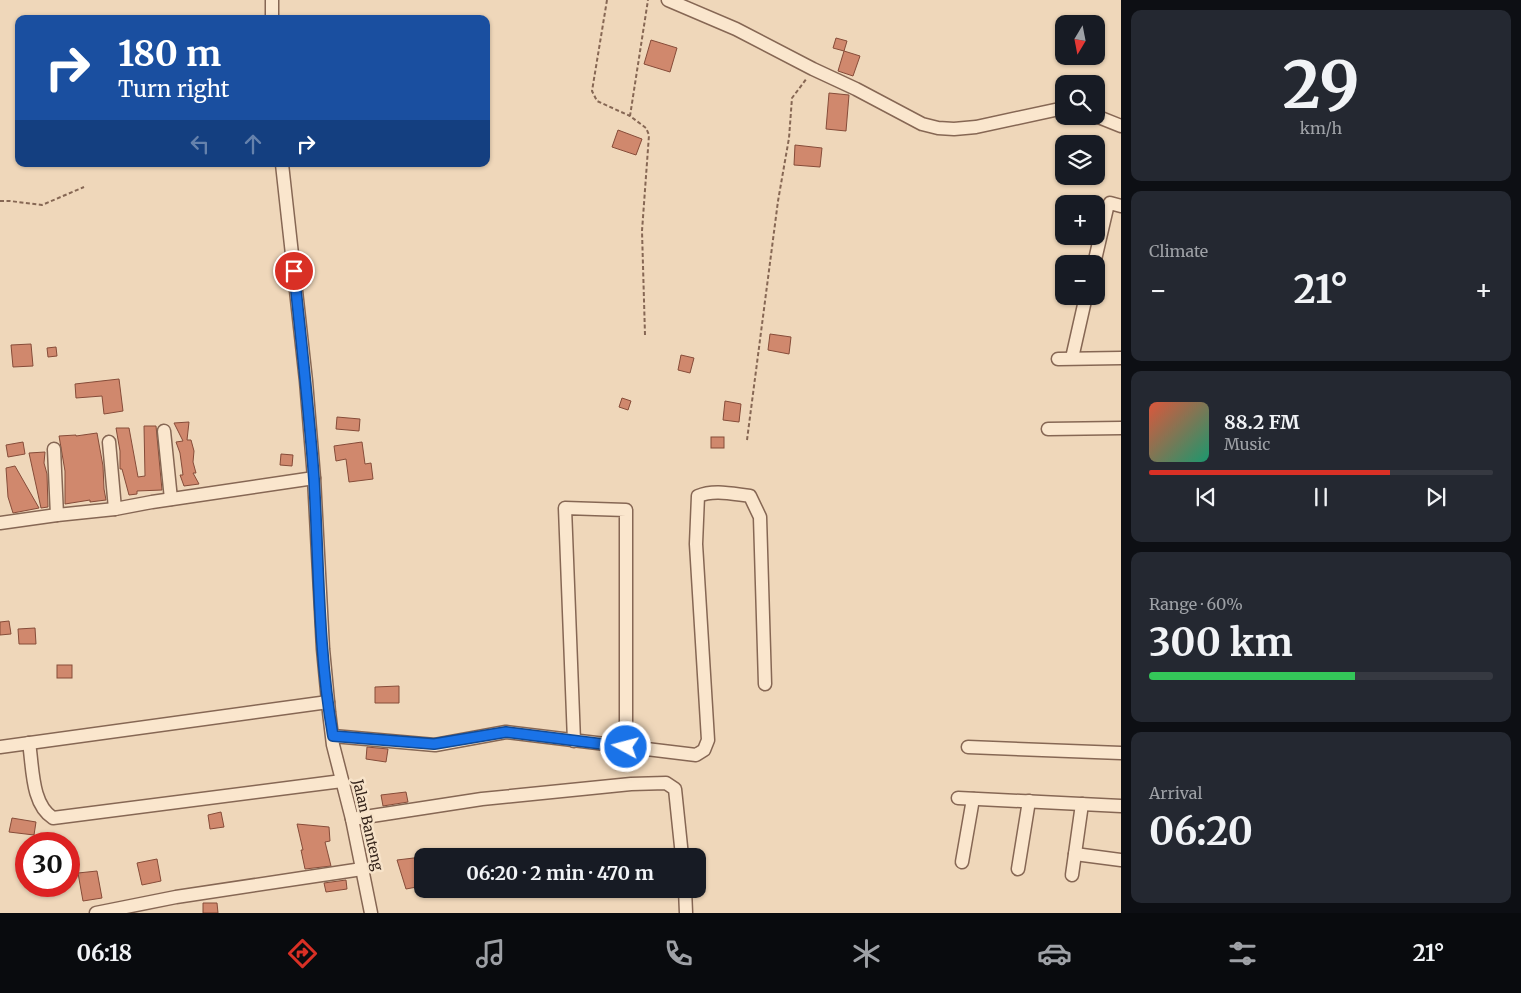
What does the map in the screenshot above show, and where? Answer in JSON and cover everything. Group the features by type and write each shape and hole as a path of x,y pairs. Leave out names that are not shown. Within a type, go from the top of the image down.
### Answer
{"street":[{"path":"272,0 272,15"},
{"path":"668,0 736,29 813,70 856,89 909,118 938,128 976,127 1055,110"},
{"path":"1105,120 1121,126"},
{"name":"Jalan Banteng","path":"282,167 306,381 328,702 333,740 352,819 371,913"},
{"path":"1096,255 1107,208 1110,203 1121,206"},
{"path":"1072,358 1084,305"},
{"path":"1058,358 1121,358"},
{"path":"1048,429 1121,428"},
{"path":"164,431 171,499"},
{"path":"109,442 115,509"},
{"path":"54,449 57,515"},
{"path":"0,521 115,509 314,478"},
{"path":"333,740 434,744 506,732 696,755 704,750 708,740 696,544 698,496 705,493 731,493 750,496 760,517 765,684"},
{"path":"574,741 564,508 626,510 626,747"},
{"path":"0,747 328,702"},
{"path":"29,743 37,798 46,813 53,818 342,781"},
{"path":"968,747 1121,753"},
{"path":"352,819 482,799 631,784 666,783 675,789 681,848"},
{"path":"958,798 1121,806"},
{"path":"962,862 974,799"},
{"path":"1018,868 1029,802"},
{"path":"1072,875 1082,804"},
{"path":"1075,854 1121,860"},
{"path":"96,913 176,897 362,869"},
{"path":"685,898 686,913"}],"path":[{"path":"607,0 592,91 597,101 630,116 646,128 649,135 642,231 645,335"},
{"path":"630,116 648,0"},
{"path":"747,440 778,201 789,138 792,98 813,70"},
{"path":"0,201 42,205 84,187"}],"building":[{"path":"836,38 847,41 844,51 833,48"},
{"path":"651,40 677,48 670,72 644,64"},
{"path":"844,51 860,56 853,76 838,71"},
{"path":"829,93 849,95 846,131 826,129"},
{"path":"618,130 642,139 636,155 612,147"},
{"path":"795,145 822,148 820,167 794,165"},
{"path":"770,334 791,337 789,354 768,350"},
{"path":"31,344 33,366 13,367 11,345"},
{"path":"56,347 57,356 48,357 47,348"},
{"path":"681,355 694,358 690,373 678,370"},
{"path":"119,379 123,411 104,414 102,396 76,398 75,384"},
{"path":"622,398 631,401 628,410 619,407"},
{"path":"725,401 741,404 739,422 723,420"},
{"path":"337,417 360,419 359,431 336,429"},
{"path":"189,422 187,440 191,440 194,451 193,462 196,473 193,473 199,484 184,486 180,475 183,475 180,453 176,442 183,441 174,423"},
{"path":"144,426 156,426 162,490 137,491 137,494 129,495 122,469 120,469 120,451 116,428 129,428 138,477 145,476"},
{"path":"97,433 103,466 106,500 90,502 90,500 65,504 65,471 59,436"},
{"path":"711,437 724,437 724,448 711,448"},
{"path":"23,442 25,454 8,457 6,445"},
{"path":"362,442 365,464 371,463 373,479 349,482 346,459 336,461 334,446"},
{"path":"45,452 44,463 47,474 48,507 41,508 29,453"},
{"path":"281,454 293,455 292,466 280,465"},
{"path":"15,466 39,508 13,513 8,497 6,468"},
{"path":"9,621 11,634 0,635 0,622"},
{"path":"35,628 36,644 19,644 18,629"},
{"path":"57,665 72,665 72,678 57,678"},
{"path":"399,686 399,703 375,703 375,687"},
{"path":"367,747 388,749 386,762 366,759"},
{"path":"406,792 408,802 383,806 381,795"},
{"path":"221,812 224,827 210,829 208,815"},
{"path":"12,818 36,822 34,832 9,832"},
{"path":"297,824 329,827 330,841 325,842 331,866 305,869"},
{"path":"414,858 414,888 406,889 397,860"},
{"path":"157,859 161,881 142,885 137,863"},
{"path":"97,871 102,898 83,901 80,873"},
{"path":"346,880 347,889 326,892 324,883"},
{"path":"203,903 217,903 218,913 203,913"}],"route":[{"path":"294,271 306,381 314,478 323,649 333,736 434,744 506,732 626,747"}]}
